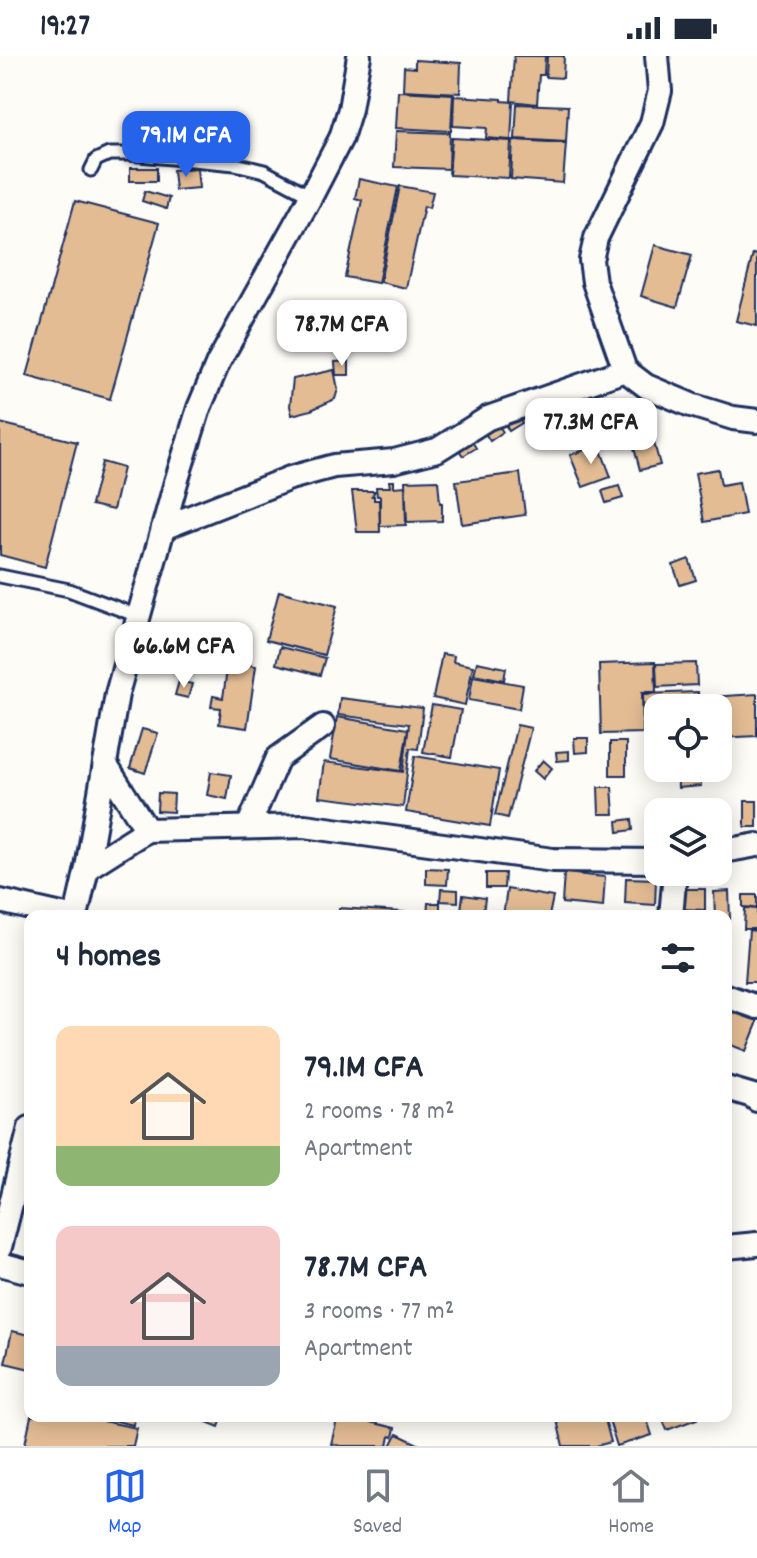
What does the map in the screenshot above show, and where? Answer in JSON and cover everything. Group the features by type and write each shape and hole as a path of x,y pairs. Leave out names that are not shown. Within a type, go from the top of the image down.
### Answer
{"street":[{"path":"77,910 117,694 199,408 218,363 341,138 350,109 359,56"},
{"path":"657,56 660,91 652,123 596,238 591,260 594,282 625,370 646,386 691,405 733,418 757,421"},
{"path":"163,528 290,478 334,466 394,461 437,450 488,418 625,370"},
{"path":"248,827 278,758 323,726"},
{"path":"105,764 147,830"},
{"path":"87,868 147,830 305,826 553,860 644,861"},
{"path":"732,849 757,845"},
{"path":"672,910 674,886"},
{"path":"0,901 40,910"},
{"path":"732,998 757,1007"},
{"path":"732,1090 757,1100"},
{"path":"0,1247 24,1152"},
{"path":"732,1246 757,1244"},
{"path":"0,1264 24,1270"}],"lane":[{"path":"91,170 96,160 109,154 235,164 264,171 311,196"},
{"path":"0,576 69,590 138,616"}],"building":[{"path":"514,56 545,56 544,75 539,75 537,104 511,101"},
{"path":"547,56 564,56 563,78 546,77"},
{"path":"415,60 461,63 460,93 403,90 404,67 415,68"},
{"path":"398,91 453,94 451,131 396,128"},
{"path":"454,96 513,102 511,140 486,138 487,128 453,126"},
{"path":"517,104 568,106 566,142 515,139"},
{"path":"396,131 450,133 449,169 394,167"},
{"path":"452,138 511,141 509,178 449,175"},
{"path":"513,140 566,143 563,183 511,179"},
{"path":"130,168 157,168 157,181 130,181"},
{"path":"197,168 199,188 175,190 173,170"},
{"path":"359,179 398,187 378,283 345,277 362,200 355,198"},
{"path":"400,186 433,192 429,208 424,206 406,288 380,282"},
{"path":"145,191 169,198 166,209 142,201"},
{"path":"75,201 159,223 110,399 27,376"},
{"path":"655,245 692,255 677,307 641,296"},
{"path":"753,254 757,255 757,326 736,321"},
{"path":"349,361 349,375 336,375 335,362"},
{"path":"334,370 338,389 335,399 292,415 293,379"},
{"path":"530,403 541,415 529,426 518,413"},
{"path":"515,411 522,423 509,431 502,419"},
{"path":"494,419 503,432 490,441 481,427"},
{"path":"0,423 77,442 45,567 0,555"},
{"path":"650,428 660,465 640,470 630,433"},
{"path":"469,437 476,448 463,456 456,445"},
{"path":"599,445 611,477 583,487 570,455"},
{"path":"102,462 123,468 113,510 91,505"},
{"path":"718,469 721,485 739,482 745,514 704,522 695,473"},
{"path":"520,473 525,515 462,524 456,481"},
{"path":"438,480 442,521 407,522 405,481"},
{"path":"389,481 394,481 394,487 405,486 406,525 380,526 380,496 377,496 376,487 390,487"},
{"path":"619,486 623,498 606,503 602,491"},
{"path":"352,491 375,491 372,496 374,500 379,500 380,532 357,532"},
{"path":"689,559 696,580 680,585 673,565"},
{"path":"279,591 337,606 324,655 266,640"},
{"path":"280,647 325,658 320,675 276,664"},
{"path":"442,654 454,656 453,662 473,666 465,705 433,698"},
{"path":"228,662 256,666 247,728 219,724 221,708 211,707 213,696 223,698"},
{"path":"477,662 506,668 504,680 474,674"},
{"path":"655,662 656,692 642,692 643,733 601,734 599,664"},
{"path":"696,663 697,685 657,687 656,664"},
{"path":"473,676 523,685 519,709 469,700"},
{"path":"179,681 192,684 188,698 175,695"},
{"path":"698,692 698,694 644,694 644,731 643,694"},
{"path":"757,694 757,736 732,737 732,696"},
{"path":"340,698 423,708 418,749 410,748 403,807 319,797 324,762 403,772 409,724 338,715"},
{"path":"432,705 461,710 452,757 423,752"},
{"path":"337,717 408,729 401,771 330,759"},
{"path":"517,725 531,728 508,818 495,815"},
{"path":"142,729 158,733 145,773 130,768"},
{"path":"574,738 588,738 588,752 575,753"},
{"path":"610,742 626,742 626,775 610,775"},
{"path":"569,751 569,760 557,761 556,752"},
{"path":"415,756 499,770 490,826 406,812"},
{"path":"543,760 552,768 543,779 534,771"},
{"path":"211,772 231,775 227,799 207,795"},
{"path":"678,782 701,782 701,786 678,788"},
{"path":"598,787 612,787 614,814 599,814"},
{"path":"158,793 174,794 173,812 157,811"},
{"path":"745,801 757,801 757,827 745,827"},
{"path":"632,819 633,830 618,832 617,821"},
{"path":"426,868 448,869 447,885 426,884"},
{"path":"486,873 505,873 504,888 486,888"},
{"path":"564,873 605,877 603,907 562,903"},
{"path":"626,878 644,879 644,886 656,886 655,905 625,903"},
{"path":"441,889 458,890 458,902 440,901"},
{"path":"507,889 553,897 550,910 504,910"},
{"path":"681,889 705,889 705,910 681,909"},
{"path":"729,891 730,910 715,910 714,892"},
{"path":"463,895 485,898 483,910 461,910"},
{"path":"743,895 757,895 757,908 743,907"},
{"path":"428,903 440,903 440,910 427,910"},
{"path":"745,908 757,909 757,929 744,929"},
{"path":"749,930 757,931 757,982 745,982"},
{"path":"732,1009 757,1019 746,1051 732,1045"},
{"path":"12,1331 24,1334 24,1368 5,1363"},
{"path":"30,1422 108,1422 137,1428 133,1446 25,1444"},
{"path":"336,1422 370,1422 395,1428 388,1446 331,1444"},
{"path":"557,1422 606,1422 611,1442 596,1446 563,1446"},
{"path":"610,1422 648,1422 652,1435 617,1446"},
{"path":"664,1422 689,1422 667,1430"},
{"path":"397,1434 422,1446 391,1446"}]}
